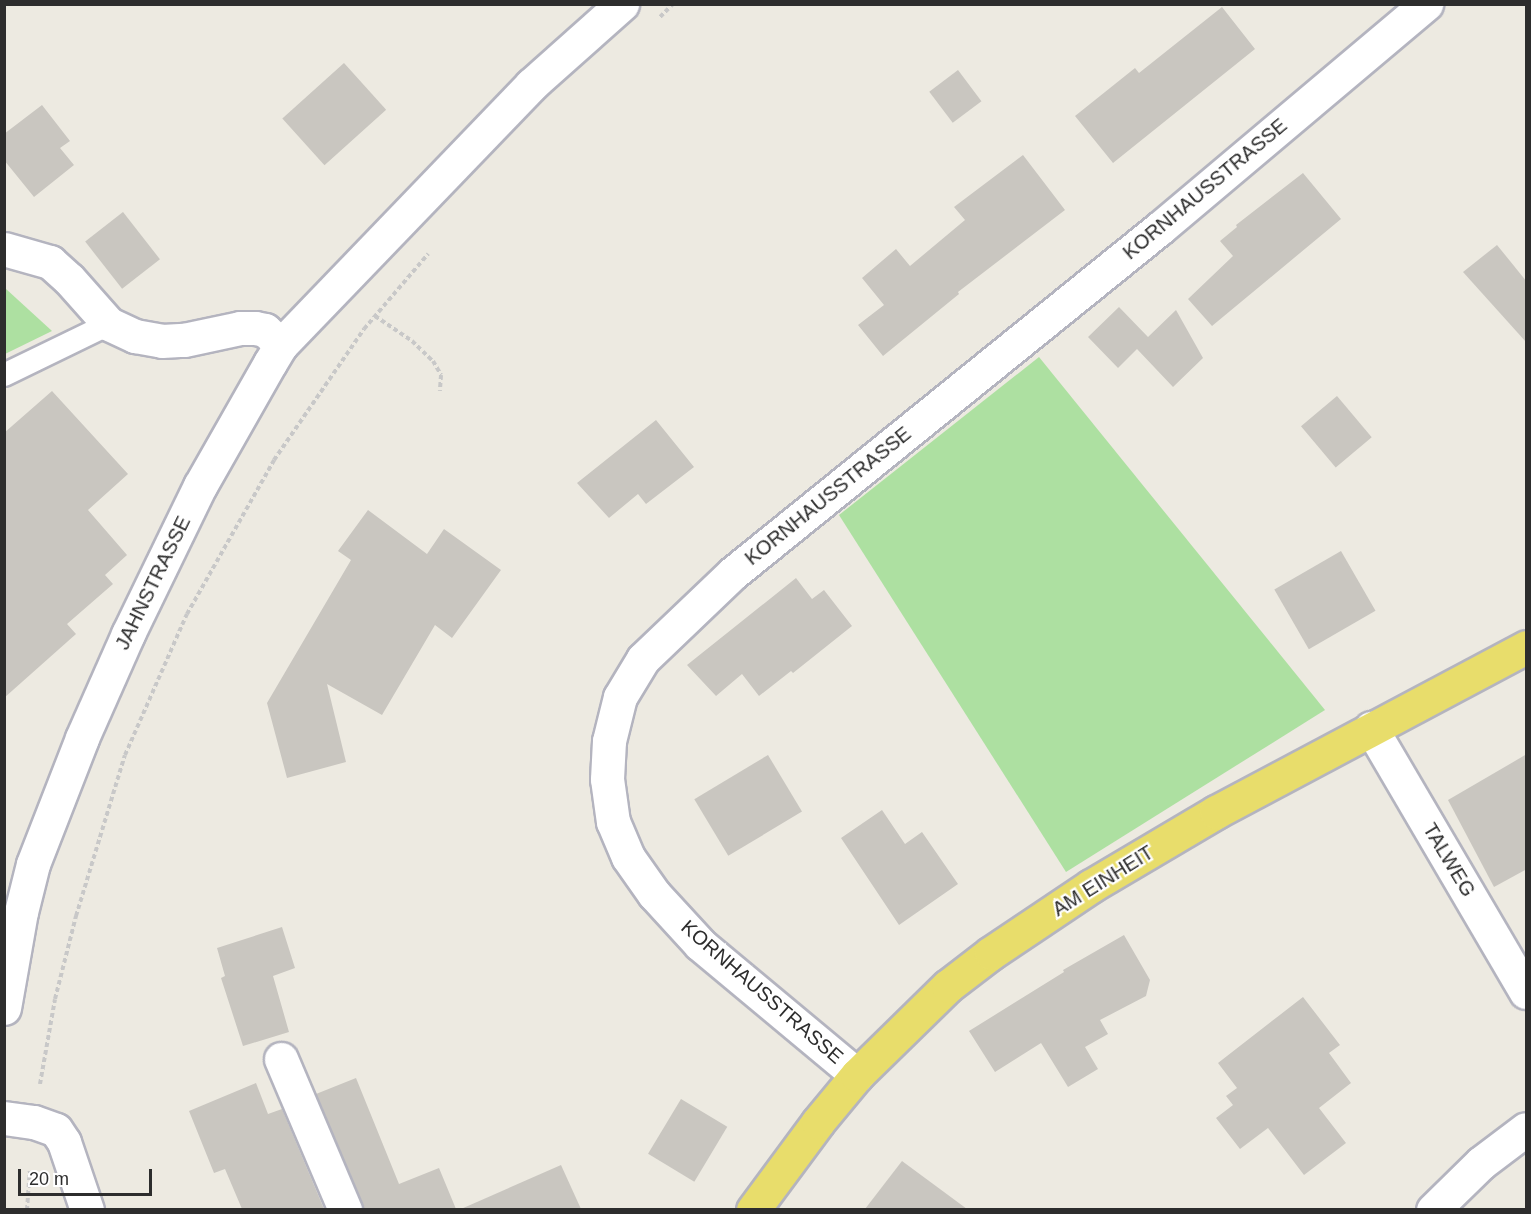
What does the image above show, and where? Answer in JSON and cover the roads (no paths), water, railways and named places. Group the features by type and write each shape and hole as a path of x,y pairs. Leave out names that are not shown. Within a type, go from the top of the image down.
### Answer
{"main road":[{"name":"AM EINHEIT","path":"753,1209 804,1140 858,1075 948,986 991,953 1091,886 1216,812 1527,647"}],"street":[{"name":"JAHNSTRASSE","path":"4,1008 21,912 33,864 82,738 128,633 200,486 281,345 531,85 622,4"},
{"name":"KORNHAUSSTRASSE","path":"858,1075 700,944 654,894 628,857 613,822 607,779 609,741 620,697 643,659 734,573 1160,228 1426,4"},
{"path":"4,249 50,262 69,279 109,324 135,336 162,341 184,340 240,328 255,328 266,330 281,345"},
{"name":"TALWEG","path":"1371,728 1527,992"},
{"path":"281,1059 345,1209"},
{"path":"19,1120 56,1130 64,1142 87,1209"},
{"path":"1433,1209 1481,1163 1527,1129"}],"lane":[{"path":"4,375 109,324"}]}
